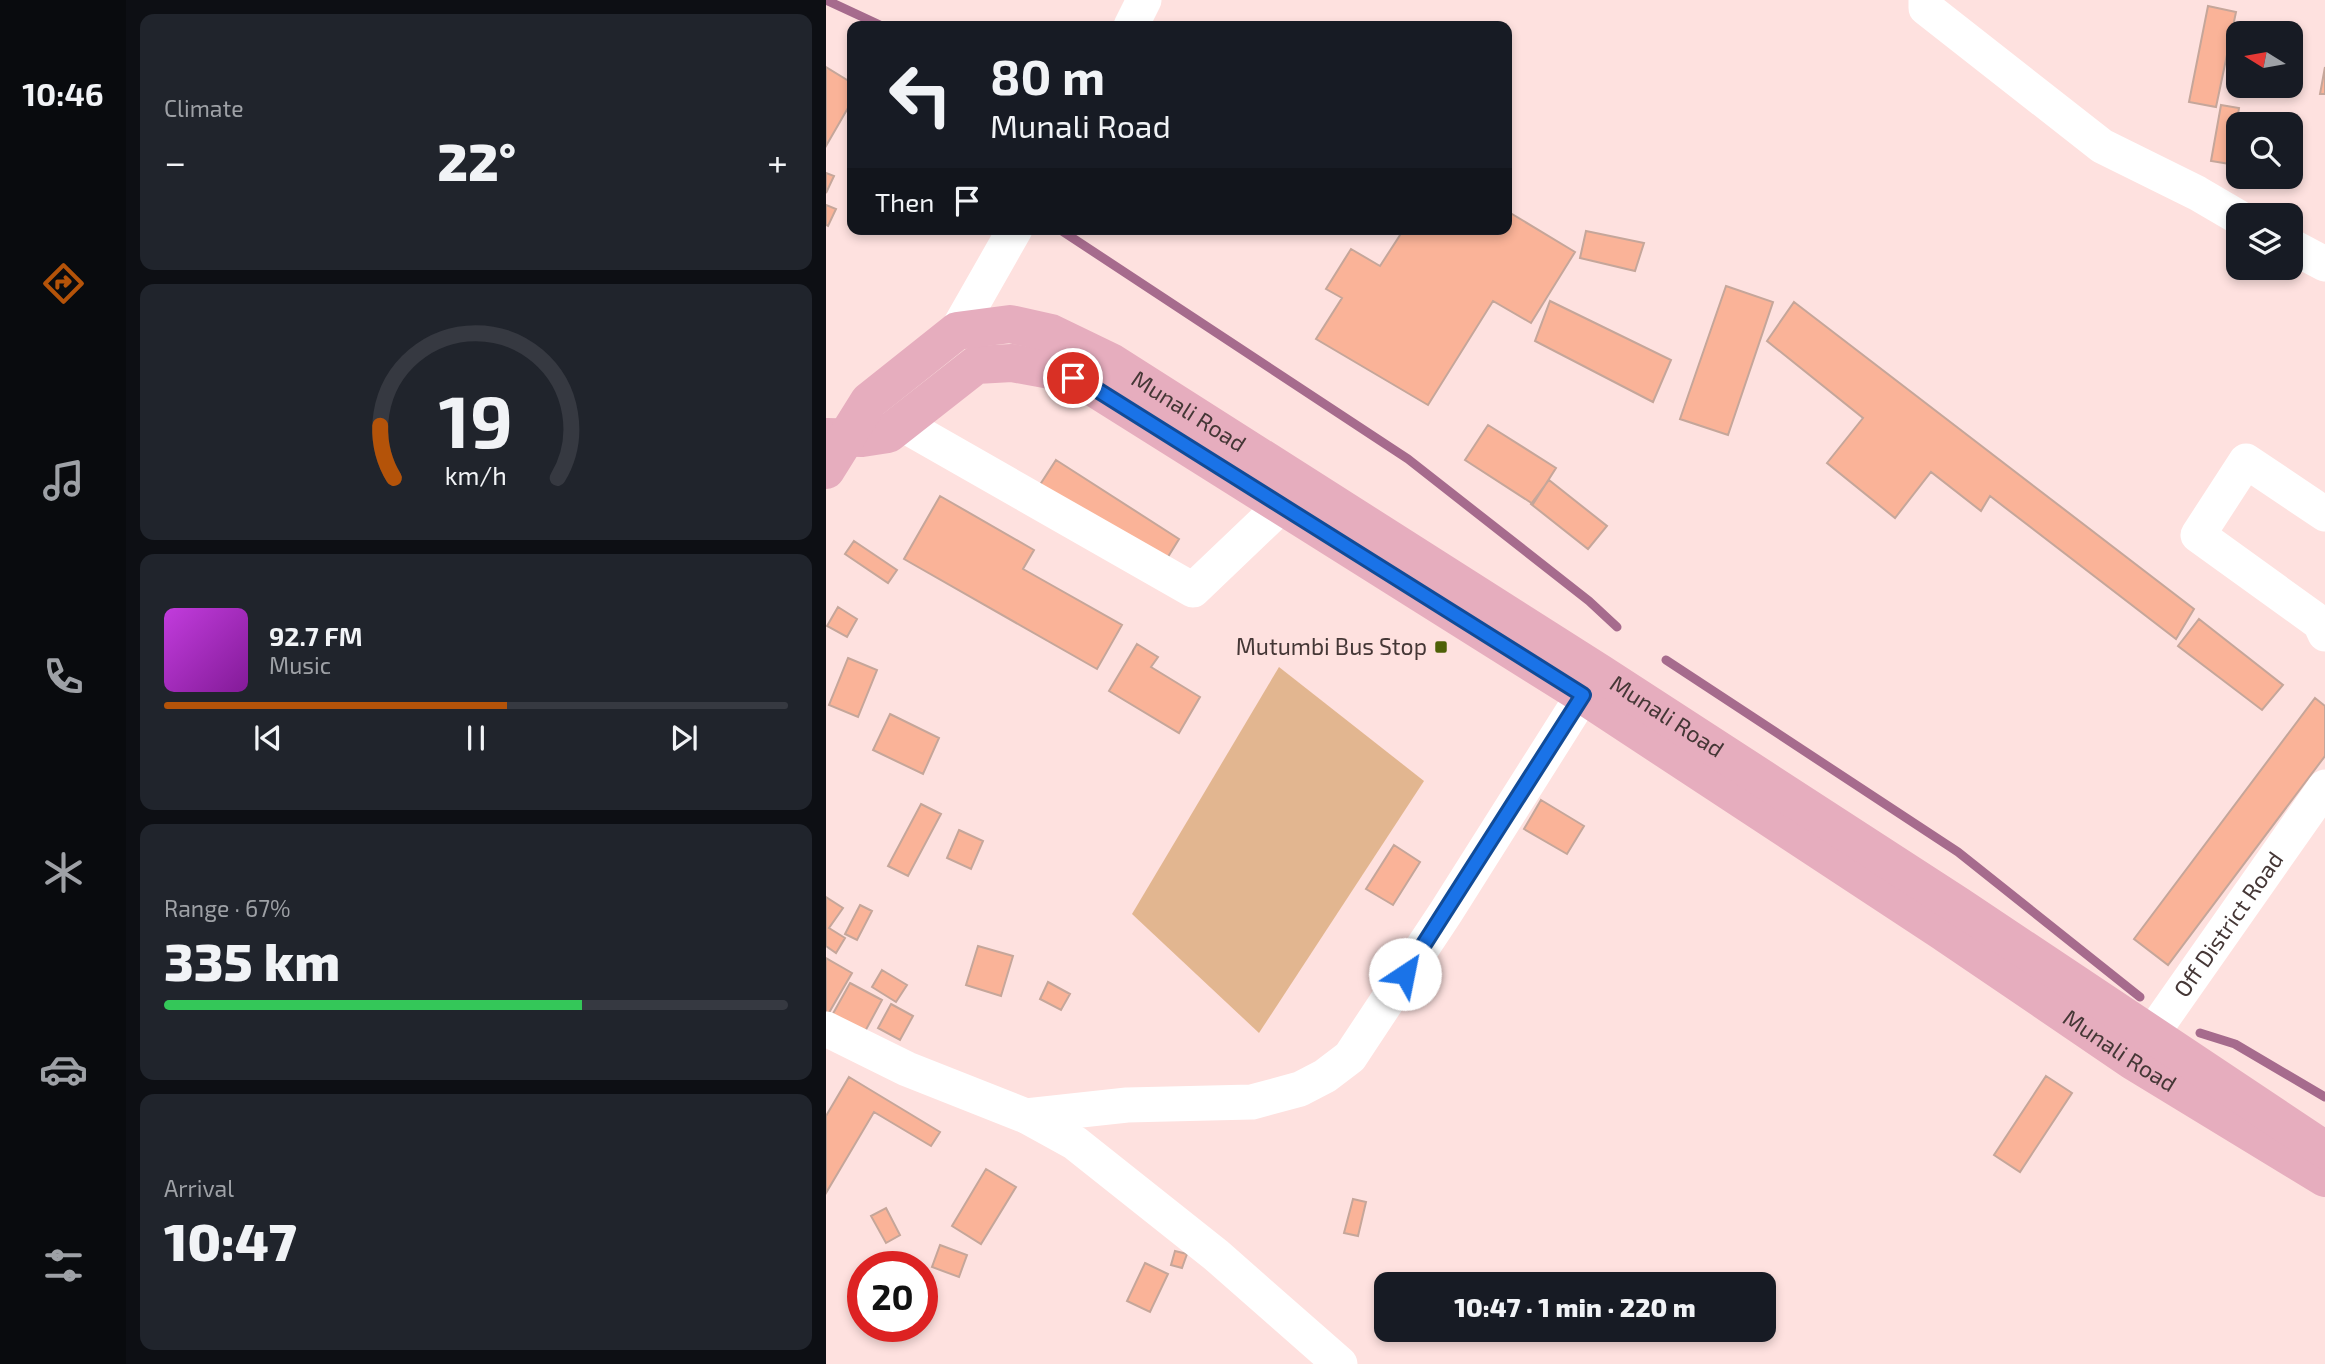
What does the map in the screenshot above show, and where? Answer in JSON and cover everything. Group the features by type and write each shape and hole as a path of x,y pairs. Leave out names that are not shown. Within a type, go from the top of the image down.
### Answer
{"main road":[{"name":"Munali Road","path":"832,448 869,401 957,331 1010,324 1051,332 1111,362 1591,684 1942,931 2141,1048 2325,1150"},
{"name":"Munali Road","path":"832,448 888,434 976,365 1012,363 1056,371 1091,386 1281,506 1591,684"},
{"name":"Munali Road","path":"2141,1048 2325,1178"}],"street":[{"path":"1133,21 1144,0"},
{"path":"1926,0 1926,8 1945,24 2102,146 2226,210"},
{"path":"957,331 1012,235"},
{"path":"2303,252 2325,264"},
{"path":"902,424 1193,590 1281,506"},
{"path":"2323,624 2197,534 2246,461 2325,514"},
{"path":"1026,1116 1127,1105 1252,1102 1300,1089 1325,1076 1350,1057 1591,684"},
{"name":"Off District Road","path":"2141,1048 2325,788"},
{"path":"826,1029 907,1069 1026,1116 1075,1143 1216,1255 1340,1364"}],"shaded area":[{"path":"1279,667 1424,781 1259,1033 1132,914"}],"building":[{"path":"2208,6 2236,12 2234,21 2226,21 2226,60 2216,107 2189,102"},
{"path":"826,67 847,80 847,110 826,146"},
{"path":"2325,67 2325,94 2320,94"},
{"path":"2221,105 2239,108 2238,112 2226,112 2226,163 2211,161"},
{"path":"826,173 834,176 826,193"},
{"path":"826,205 836,209 828,226 826,225"},
{"path":"1512,214 1575,252 1531,323 1493,301 1428,405 1316,339 1342,298 1326,289 1351,249 1380,266 1400,235 1512,235"},
{"path":"1586,231 1644,243 1635,271 1580,258"},
{"path":"1726,286 1773,302 1728,435 1680,419"},
{"path":"1550,301 1671,360 1653,402 1535,341"},
{"path":"1794,302 2194,609 2176,639 1990,496 1981,511 1931,472 1895,518 1827,463 1863,418 1767,341"},
{"path":"1488,425 1556,468 1533,504 1465,460"},
{"path":"1056,460 1179,539 1158,573 1034,494"},
{"path":"1549,480 1607,526 1588,549 1531,504"},
{"path":"940,496 1034,550 1023,569 1122,625 1097,669 904,559"},
{"path":"854,541 897,570 888,583 845,554"},
{"path":"838,607 857,619 847,637 827,626"},
{"path":"2199,619 2283,685 2262,710 2178,646"},
{"path":"1137,644 1158,657 1151,667 1200,697 1179,733 1109,691"},
{"path":"848,658 877,670 858,717 829,705"},
{"path":"2315,698 2325,706 2325,756 2168,965 2134,939"},
{"path":"890,714 939,738 923,774 873,750"},
{"path":"1541,800 1584,826 1567,854 1524,829"},
{"path":"921,804 941,814 908,876 888,866"},
{"path":"959,830 983,841 971,869 947,858"},
{"path":"1394,845 1420,862 1393,905 1366,889"},
{"path":"826,897 843,908 829,928 845,938 836,953 826,946"},
{"path":"860,905 872,911 857,940 845,934"},
{"path":"978,946 1013,956 1001,996 966,985"},
{"path":"826,958 852,973 827,1016 826,1015"},
{"path":"882,970 907,985 896,1002 872,987"},
{"path":"1048,982 1070,994 1061,1010 1040,999"},
{"path":"850,983 882,1000 862,1037 830,1019"},
{"path":"891,1004 913,1016 900,1040 878,1028"},
{"path":"2046,1076 2072,1093 2020,1172 1994,1155"},
{"path":"849,1077 940,1132 931,1146 874,1112 826,1193 826,1116"},
{"path":"986,1169 1016,1187 981,1244 952,1226"},
{"path":"1353,1199 1366,1202 1358,1236 1344,1233"},
{"path":"886,1208 900,1235 886,1243 871,1216"},
{"path":"940,1245 967,1255 959,1277 938,1269"},
{"path":"1175,1251 1187,1254 1182,1268 1171,1265"},
{"path":"1145,1263 1168,1274 1150,1312 1127,1301"}],"waterway":[{"path":"826,0 871,21"},
{"path":"1068,235 1408,459 1589,601 1617,627"},
{"path":"1666,660 1958,852 2140,997"},
{"path":"2200,1033 2235,1044 2325,1097"}],"place":[{"name":"Mutumbi Bus Stop","path":"1441,647"}],"route":[{"path":"1073,378 1091,386 1583,695 1405,974"}]}
